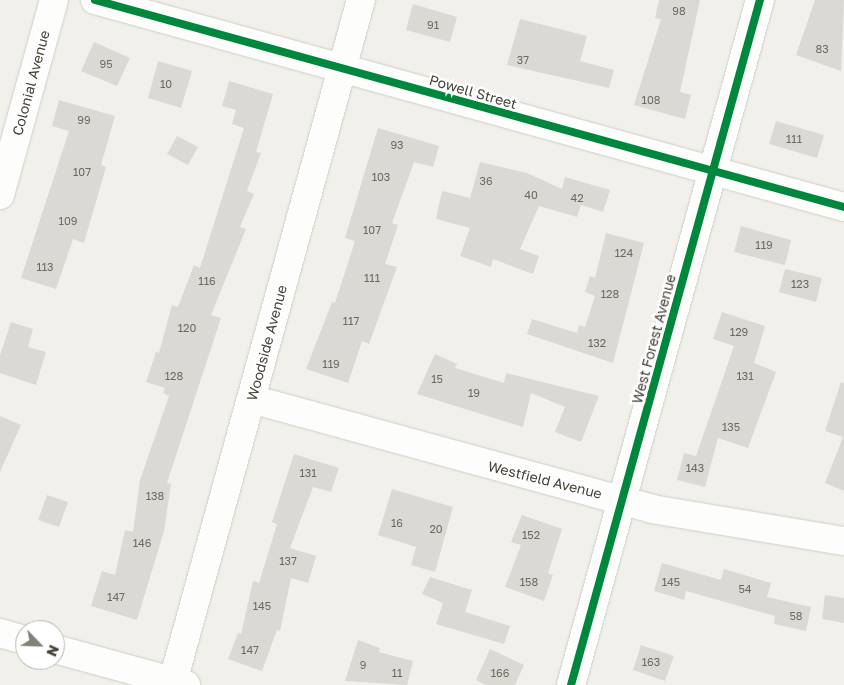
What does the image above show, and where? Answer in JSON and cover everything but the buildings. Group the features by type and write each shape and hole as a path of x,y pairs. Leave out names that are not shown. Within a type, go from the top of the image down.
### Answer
{"street":[{"name":"Colonial Avenue","path":"0,195 54,0"},
{"name":"Powell Street","path":"95,0 844,207"},
{"name":"Woodside Avenue","path":"177,684 252,399 361,0"},
{"name":"West Forest Avenue","path":"571,685 760,0"},
{"name":"Westfield Avenue","path":"252,399 661,510 844,541"},
{"path":"0,633 15,637"},
{"path":"65,652 177,684"}],"cycle path":[{"path":"95,0 844,207"},
{"path":"571,685 760,0"}]}
